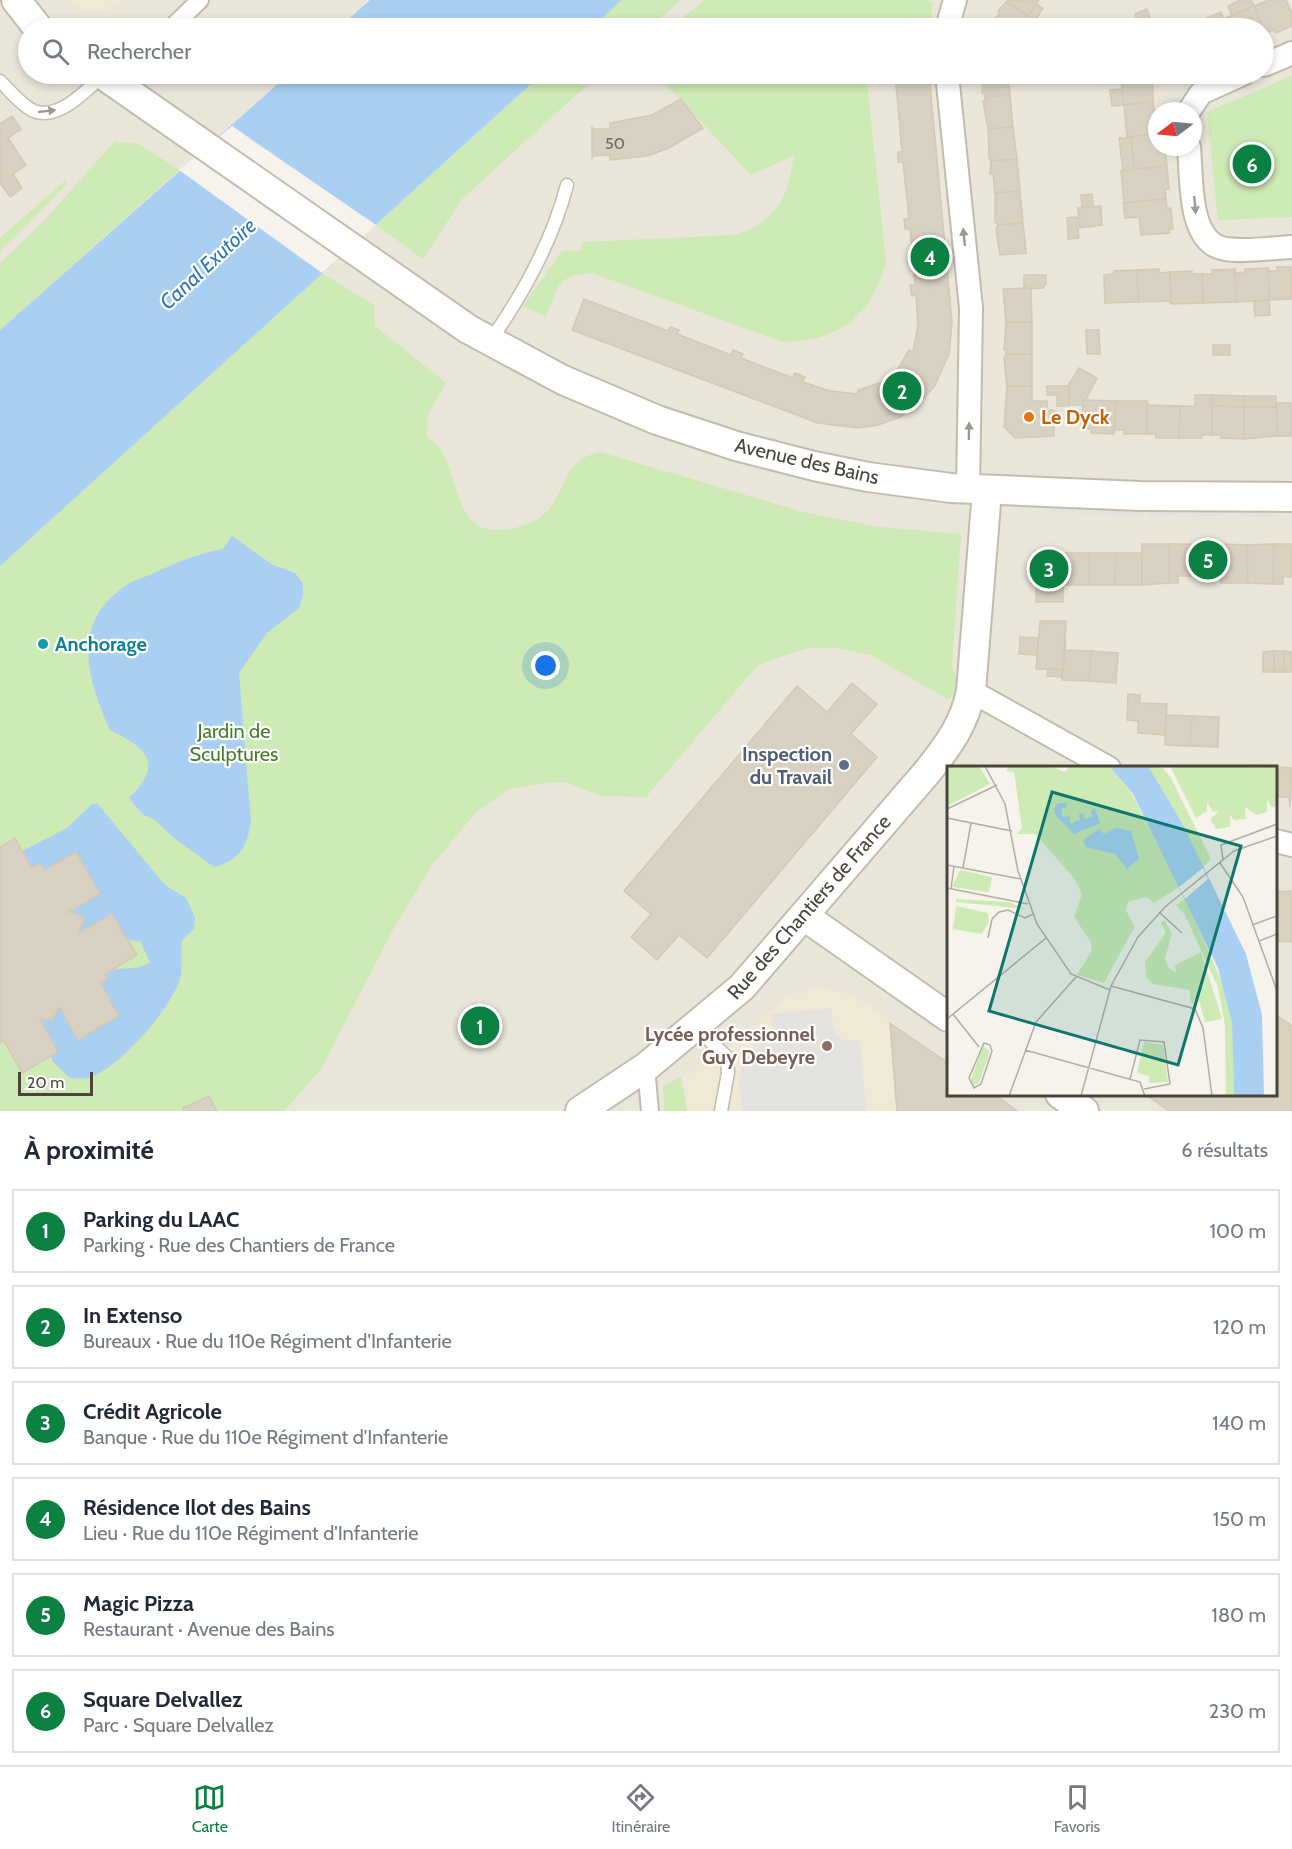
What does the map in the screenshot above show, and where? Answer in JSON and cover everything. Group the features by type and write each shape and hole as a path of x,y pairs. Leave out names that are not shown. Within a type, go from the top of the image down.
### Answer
{"street":[{"path":"16,0 31,18"},
{"path":"181,18 200,0"},
{"path":"949,18 955,0"},
{"path":"1274,60 1292,53"},
{"name":"Avenue des Bains","path":"123,84 159,114 367,260 490,342 563,380 622,405 726,442 848,473 977,490 1292,497"},
{"path":"948,84 971,316 977,490"},
{"path":"1195,102 1201,93 1221,84"},
{"path":"1190,156 1197,224 1207,241 1228,250 1292,247"},
{"name":"Rue des Chantiers de France","path":"580,1111 646,1067 696,1028 742,987 945,750 960,726 971,691 977,490"},
{"path":"971,691 1105,766"},
{"path":"1277,841 1292,844"},
{"path":"804,916 947,1016"},
{"path":"646,1067 650,1111"},
{"path":"1062,1096 1084,1111"}],"lane":[{"path":"0,81 27,108 47,112 65,106 105,84"},
{"path":"490,342 517,300 548,241 567,185"},
{"path":"696,1028 727,1057 728,1073 721,1111"}],"shaded area":[{"path":"0,0 370,0 349,18 18,18 18,84 278,84 0,330"},
{"path":"67,0 121,0 109,9 96,12 82,10"},
{"path":"622,0 1292,0 1292,1111 0,1111 0,566 531,84 1274,84 1274,18 602,18"},
{"path":"1047,504 1142,509 1142,516 1047,512"},
{"path":"1149,509 1278,510 1278,517 1149,516"},
{"name":"Lycée professionnel Guy Debeyre","path":"816,988 846,992 857,996 947,1062 947,1096 995,1096 1017,1111 687,1111 681,1077 724,1051 790,995"},
{"path":"831,1008 833,1028 843,1041 860,1040 866,1111 743,1111 739,1087 741,1066 755,1046 773,1034 771,1014"}],"green space":[{"path":"622,0 681,0 660,18 602,18"},
{"path":"705,0 927,0 933,3 931,18 682,18"},
{"path":"1292,76 1292,217 1218,220 1207,112"},
{"path":"531,84 588,84 462,199 423,259 376,225"},
{"path":"665,84 867,84 886,262 880,281 862,311 836,331 803,341 783,342 592,273 571,277 560,284 546,317 523,306 562,251 582,250 582,242 735,235 750,229 762,222 778,206 788,184 794,155 751,175"},
{"path":"115,141 139,144 179,170 0,330 0,263 42,223"},
{"path":"65,181 67,184 0,251 0,238"},
{"name":"Jardin de Sculptures","path":"322,273 374,305 375,326 446,383 427,416 427,437 437,445 447,461 466,512 473,522 484,528 498,530 523,526 540,517 551,506 572,468 583,458 600,452 807,513 879,527 961,534 952,663 960,693 947,699 871,655 836,648 809,648 756,667 646,797 600,796 566,782 510,789 476,812 433,864 396,924 321,1069 284,1111 0,1111 0,566"},
{"path":"681,1077 687,1111 664,1111 663,1086"}],"water":[{"path":"370,0 622,0 602,18 349,18"},
{"name":"Canal Exutoire","path":"278,84 531,84 0,566 0,330"},
{"path":"232,536 273,565 295,573 303,583 303,595 299,608 267,633 239,673 251,823 244,846 236,857 214,867 174,838 155,820 142,814 129,798 146,775 147,758 134,744 110,730 95,690 88,651 90,633 97,615 110,599 128,584 187,559 223,549"},
{"path":"97,803 165,885 186,898 195,918 194,929 182,940 179,982 154,1023 114,1063 88,1078 70,1078 53,1062 51,1056 58,1052 40,1019 53,1020 59,1007 79,1039 119,1016 101,984 108,980 105,974 118,969 144,966 150,962 140,941 127,940 112,914 79,933 69,912 100,894 76,852 44,870 40,863 32,868 22,851 67,828 91,805"}],"pier":[{"path":"232,126 376,225 322,273 179,170"}],"building":[{"path":"1008,0 1039,0 1028,16 1006,2"},
{"path":"1240,0 1251,0 1254,6 1232,16 1228,6"},
{"path":"1269,0 1286,0 1292,13 1292,26 1276,33 1274,18 1259,18 1254,6"},
{"path":"1006,2 1028,16 1026,18 996,18 1000,12 998,11"},
{"path":"1036,4 1043,8 1037,18 1028,16"},
{"path":"1254,6 1259,18 1226,18"},
{"path":"1147,9 1150,18 1136,18 1135,14"},
{"path":"1221,12 1224,18 1207,18"},
{"path":"896,84 930,84 952,322 949,354 934,387 900,417 878,425 858,428 818,423 572,330 584,299 668,331 670,327 679,330 677,334 731,355 733,350 743,354 741,358 793,378 795,373 805,377 803,382 830,391 858,394 858,390 882,382 896,372 909,350 913,352 918,324 916,295 912,296 910,285 915,285 910,229 905,229 904,219 909,219 903,162 898,162 898,152 902,152"},
{"path":"982,84 1009,84 1010,95 985,98 982,93"},
{"path":"1121,84 1153,84 1153,102 1124,105"},
{"path":"1122,89 1124,105 1112,106 1110,90"},
{"path":"1010,95 1013,127 988,129 983,101 985,98"},
{"path":"681,99 703,128 669,148 647,156 610,160 610,155 593,156 592,159 592,129 610,129 610,123 652,115"},
{"path":"1148,103 1148,135 1127,137 1124,105"},
{"path":"12,116 21,129 8,138 26,165 13,174 22,188 10,197 0,183 0,124"},
{"path":"1013,127 1017,159 991,161 988,129"},
{"path":"1148,135 1148,156 1166,156 1167,166 1134,169 1131,138 1127,137"},
{"path":"1119,138 1131,138 1134,169 1123,171"},
{"path":"1017,159 1020,191 995,193 993,174 990,174 991,161"},
{"path":"1167,166 1169,189 1165,190 1166,199 1124,203 1121,171"},
{"path":"1020,191 1023,223 998,225 995,222 995,193"},
{"path":"1092,194 1093,205 1082,206 1081,195"},
{"path":"1166,199 1167,209 1171,208 1173,229 1169,229 1170,233 1141,235 1139,217 1125,218 1123,203"},
{"path":"1101,206 1102,225 1080,228 1078,208"},
{"path":"1077,217 1079,238 1068,239 1067,218"},
{"path":"1023,223 1026,253 1000,255 996,229 998,225"},
{"path":"1277,267 1292,267 1292,299 1269,300 1268,268 1269,271 1277,271"},
{"path":"1268,268 1269,300 1236,302 1235,269 1236,273 1245,272 1245,269"},
{"path":"1159,269 1159,273 1170,272 1171,304 1170,301 1138,302 1137,270"},
{"path":"1235,269 1236,302 1203,303 1202,274 1212,274 1212,270"},
{"path":"1137,270 1138,302 1105,303 1104,275 1114,274 1114,271"},
{"path":"1192,271 1192,274 1202,274 1203,303 1171,304 1170,272"},
{"path":"1024,275 1046,275 1046,284 1043,288 1024,289"},
{"path":"1031,288 1032,322 1006,322 1003,289"},
{"path":"1269,300 1270,315 1255,316 1254,301"},
{"path":"1006,322 1032,322 1032,354 1006,354 1004,350"},
{"path":"1086,330 1099,330 1100,354 1087,354"},
{"path":"1213,345 1230,345 1230,355 1213,355"},
{"path":"1006,354 1032,354 1032,386 1007,386 1004,358"},
{"path":"1079,368 1097,378 1083,405 1069,405 1069,384"},
{"name":"Le Dyck","path":"1007,386 1032,386 1032,401 1047,401 1047,410 1054,410 1054,436 1015,438 1004,427"},
{"path":"1047,386 1069,386 1069,406 1057,406 1057,395 1047,395"},
{"path":"1195,395 1212,395 1212,435 1202,435 1202,438 1179,438 1180,406 1195,406"},
{"path":"1212,395 1244,396 1244,407 1212,406"},
{"path":"1244,396 1276,396 1276,407 1244,407"},
{"path":"1083,400 1116,401 1114,434 1091,433 1091,429 1081,429"},
{"path":"1116,401 1147,401 1147,434 1124,434 1124,430 1115,430"},
{"path":"1147,401 1148,405 1180,406 1179,438 1156,438 1156,434 1147,434"},
{"path":"1276,403 1277,436 1244,439 1244,407 1276,407"},
{"path":"1277,403 1292,403 1292,436 1277,436"},
{"path":"1212,406 1244,407 1244,439 1221,438 1221,435 1212,435"},
{"path":"1142,544 1169,544 1169,583 1142,585"},
{"path":"1169,544 1195,544 1195,579 1194,576 1178,576 1178,583 1169,583"},
{"path":"1195,544 1221,544 1221,583 1220,576 1195,579"},
{"path":"1221,544 1247,545 1248,583 1221,583"},
{"path":"1274,544 1273,584 1248,583 1247,545"},
{"path":"1274,544 1292,544 1292,577 1283,577 1283,584 1273,584"},
{"path":"1035,552 1063,553 1063,585 1036,585"},
{"path":"1063,553 1089,553 1089,585 1063,585"},
{"path":"1089,553 1116,553 1115,585 1089,585"},
{"path":"1116,553 1142,553 1142,585 1115,585"},
{"path":"1036,585 1063,585 1063,602 1036,602"},
{"path":"1040,621 1066,621 1062,680 1062,670 1036,669"},
{"path":"1020,637 1038,638 1037,655 1019,654"},
{"path":"1065,650 1091,651 1089,681 1062,680"},
{"path":"1091,651 1118,653 1116,683 1089,681"},
{"path":"1274,651 1274,672 1263,672 1263,652"},
{"path":"1274,651 1284,651 1284,672 1274,672"},
{"path":"1284,651 1292,652 1292,672 1284,672"},
{"path":"1048,669 1062,670 1062,677 1047,676"},
{"path":"852,683 877,704 851,734 877,757 707,958 679,935 657,960 631,937 651,914 624,891 797,686 827,712"},
{"path":"1128,694 1140,695 1140,703 1167,704 1165,735 1138,733 1138,721 1127,720"},
{"path":"1166,715 1192,716 1190,746 1165,745"},
{"path":"1192,716 1219,717 1218,747 1190,746"},
{"path":"1277,767 1292,768 1290,807 1289,797 1277,797"},
{"path":"15,838 32,868 40,863 44,870 76,852 100,894 69,912 85,917 79,933 112,914 137,955 105,974 108,980 101,984 119,1016 78,1040 59,1007 53,1020 40,1019 58,1052 22,1073 4,1041 0,1043 0,847"},
{"path":"1292,891 1292,942 1277,940 1277,892"},
{"path":"1277,1016 1292,1026 1292,1111 1169,1111 1148,1096 1277,1096"},
{"path":"890,1023 947,1062 947,1096 997,1096 1017,1111 897,1111"},
{"path":"209,1096 217,1111 184,1111 183,1108"}],"place":[{"name":"Square Delvallez","path":"1252,164"},
{"name":"Résidence Ilot des Bains","path":"930,257"},
{"name":"In Extenso","path":"902,391"},
{"name":"Le Dyck","path":"1029,417"},
{"name":"Magic Pizza","path":"1208,560"},
{"name":"Crédit Agricole","path":"1049,569"},
{"name":"Anchorage","path":"43,644"},
{"name":"Inspection du Travail","path":"844,765"},
{"name":"Parking du LAAC","path":"480,1026"},
{"name":"Lycée professionnel Guy Debeyre","path":"827,1046"}]}
